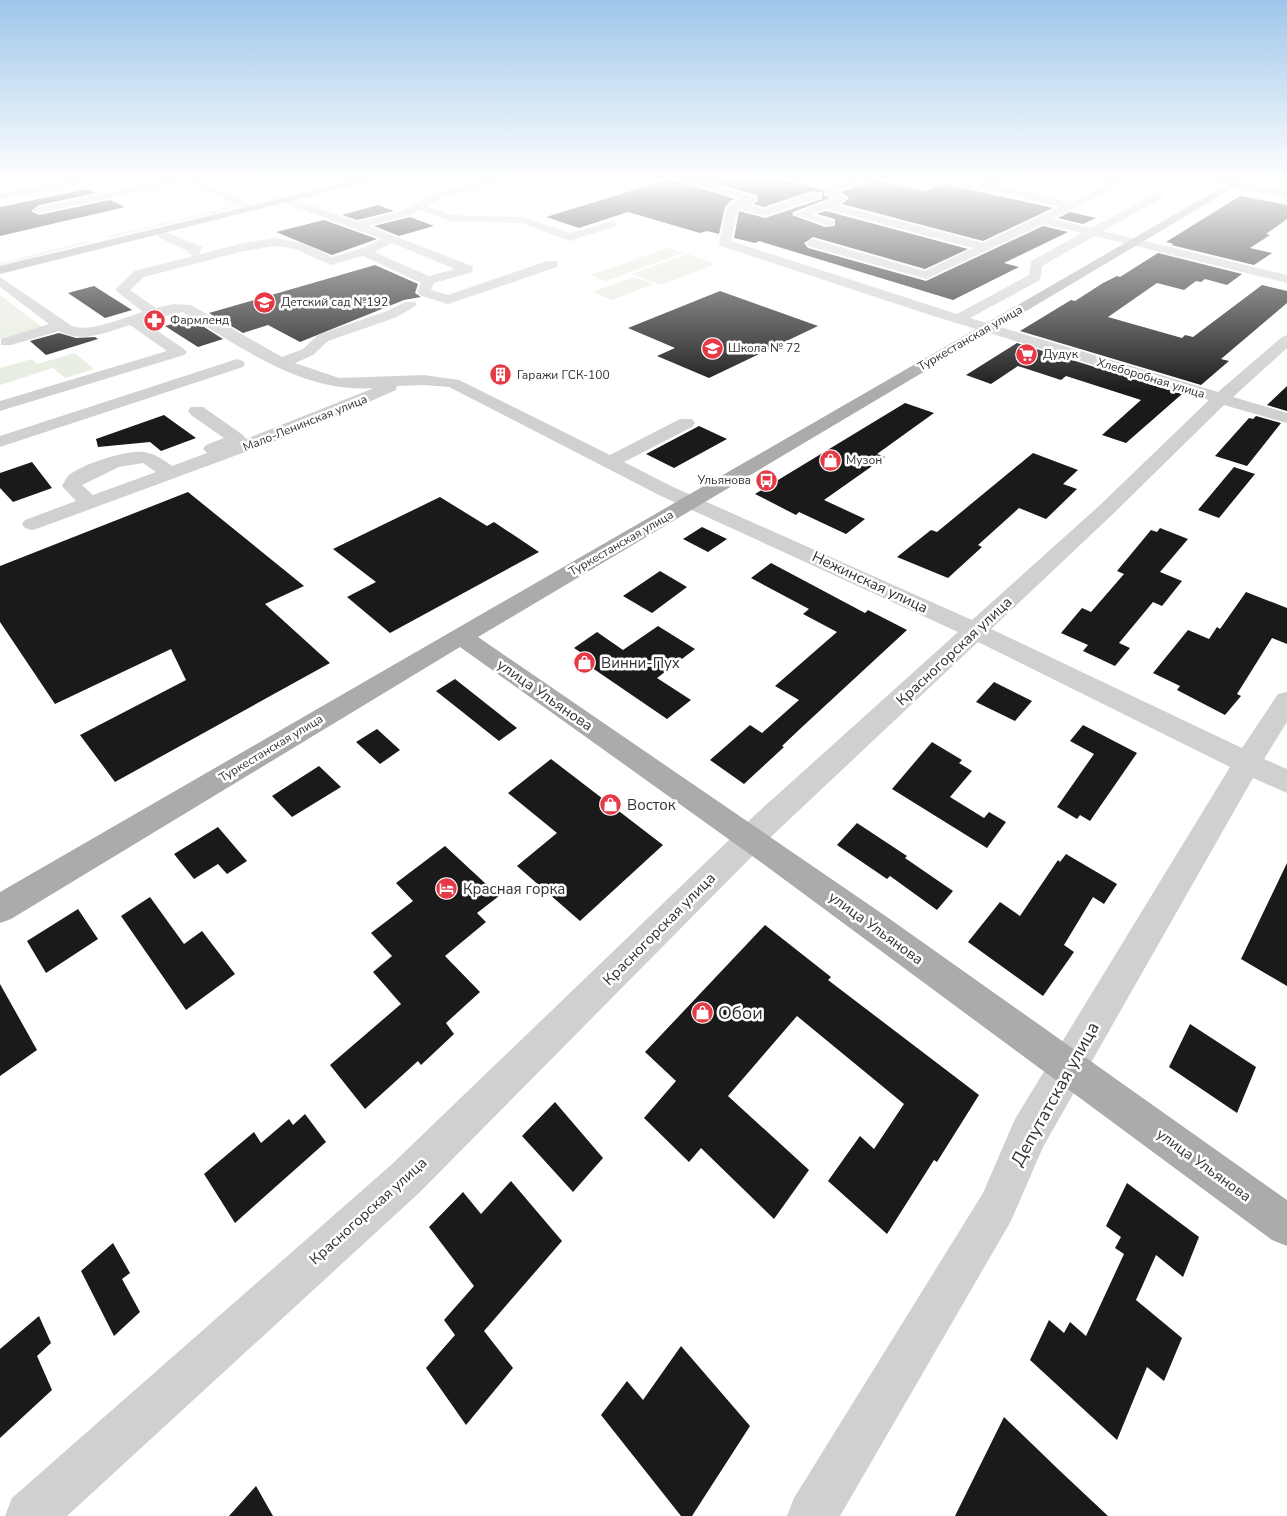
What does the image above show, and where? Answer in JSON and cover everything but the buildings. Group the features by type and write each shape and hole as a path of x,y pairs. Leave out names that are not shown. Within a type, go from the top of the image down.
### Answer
{"main road":[{"path":"0,259 39,250"},
{"path":"0,270 83,250"},
{"name":"Туркестанская улица","path":"0,909 460,636 1120,250"},
{"name":"улица Ульянова","path":"460,636 751,838 1287,1225"}],"street":[{"path":"153,313 122,290 139,274 204,255 233,250"},
{"path":"306,250 331,261 369,250"},
{"path":"364,252 428,281 467,268 420,250"},
{"name":"Хлеборобная улица","path":"745,250 1220,399 1287,418"},
{"path":"772,259 796,250"},
{"path":"837,250 926,275 978,250"},
{"path":"960,318 1036,277 1036,264 1060,250"},
{"path":"1159,250 1287,280"},
{"path":"874,260 891,252"},
{"path":"428,281 424,292 448,300 552,264"},
{"path":"0,281 72,332 80,332 153,313"},
{"name":"Нежинская улица","path":"153,313 178,307 193,309 282,362 309,375 340,383 428,379 452,382 691,502 975,632 1287,782"},
{"path":"282,362 308,352 323,338 405,308 417,318"},
{"path":"0,406 178,352 131,319"},
{"path":"6,342 62,325"},
{"name":"Красногорская улица","path":"30,1516 405,1179 751,838 1107,509 1220,399 1287,340"},
{"path":"127,354 140,363"},
{"path":"0,442 237,364"},
{"name":"Мало-Ленинская улица","path":"166,471 206,462 366,398 402,380"},
{"path":"14,385 26,398"},
{"path":"197,411 237,439"},
{"path":"611,462 686,423"},
{"path":"32,524 90,503 237,439 270,427"},
{"path":"90,503 72,486 75,480 90,471 134,458 150,459 166,471"},
{"name":"Депутатская улица","path":"812,1516 997,1207 1029,1133 1247,763 1287,701"}],"shaded area":[{"path":"52,250 63,250 0,266 0,263"},
{"path":"663,250 673,250 683,253 606,281 591,275"},
{"path":"688,254 716,264 661,285 632,274"},
{"path":"634,277 654,284 612,300 592,292"},
{"path":"0,295 42,327 0,339"},
{"path":"75,353 94,369 65,378 53,368 0,385 0,368 32,359 37,364"}],"tunnel":[{"path":"194,250 201,253"}],"place":[{"name":"Детский сад №192","path":"265,302"},
{"name":"Фармленд","path":"154,320"},
{"name":"Школа № 72","path":"712,348"},
{"name":"Дудук","path":"1027,354"},
{"name":"Гаражи ГСК-100","path":"501,375"},
{"name":"Музон","path":"830,460"},
{"name":"Ульянова","path":"767,480"},
{"name":"Винни-Пух","path":"585,663"},
{"name":"Восток","path":"611,805"},
{"name":"Красная горка","path":"447,889"},
{"name":"Обои","path":"702,1013"}]}
